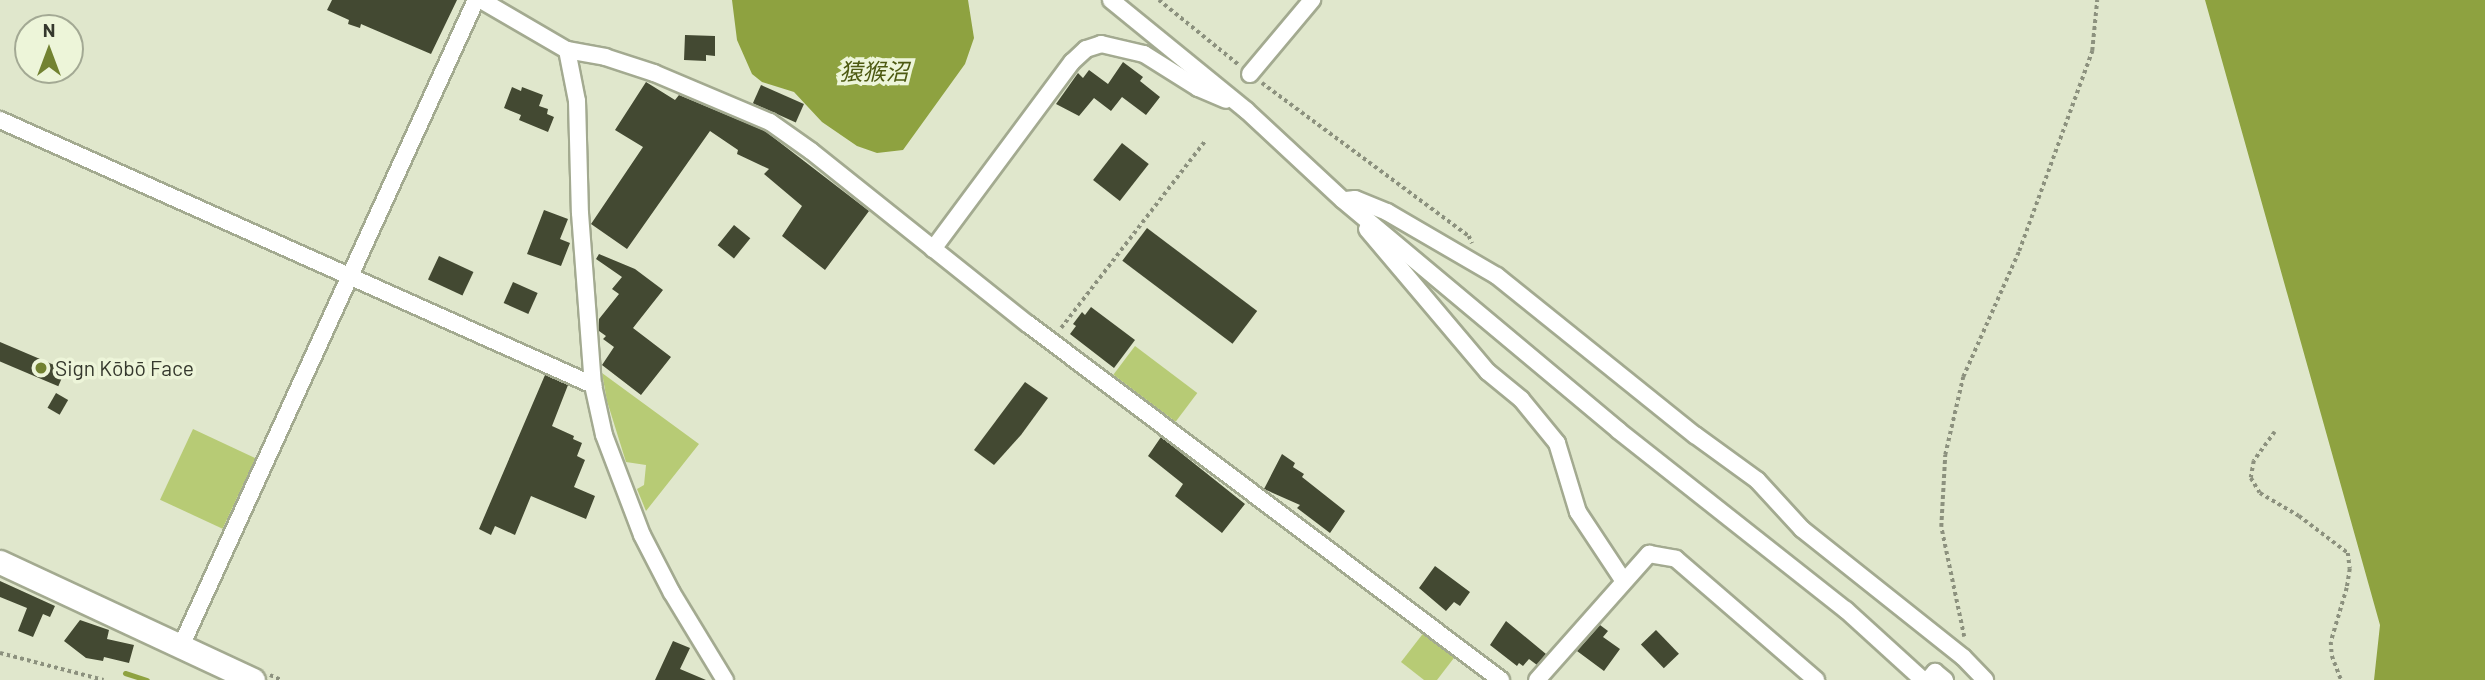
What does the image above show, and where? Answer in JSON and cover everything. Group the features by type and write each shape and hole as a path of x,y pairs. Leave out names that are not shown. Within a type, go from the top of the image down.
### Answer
{"street":[{"path":"181,646 347,277 479,0 567,50 605,57 654,73 770,122 811,151 1051,341 1501,680"},
{"path":"1111,0 1230,97 1343,200 1619,431 1846,610 1926,680 1935,672 1945,680"},
{"path":"1250,74 1312,0"},
{"path":"933,248 1072,62 1086,49 1101,44 1144,54 1198,88 1225,101 1230,97"},
{"path":"567,50 577,101 580,213 593,385 617,476 642,535 672,593 725,680"},
{"path":"0,120 593,385"},
{"path":"1343,200 1355,199 1387,212 1469,257 1497,276 1674,418 1757,480 1802,529 1963,657 1986,680"},
{"path":"1343,200 1488,372 1521,399 1543,423 1557,443 1578,512 1623,580"},
{"path":"1537,680 1648,554 1676,559 1816,680"},
{"path":"0,562 253,680"}],"path":[{"path":"1159,0 1319,128 1469,236 1473,247 1469,257"},
{"path":"1963,657 1965,644 1941,527 1945,456 1963,377 2019,251 2092,51 2097,0"},
{"path":"1051,341 1205,141"},
{"path":"2275,432 2254,461 2251,478 2260,493 2299,516 2348,553 2350,569 2347,588 2331,642 2332,656 2341,680"},
{"path":"0,653 104,680"}],"shaded area":[{"path":"1135,346 1197,393 1176,422 1113,375"},
{"path":"602,373 699,444 646,511 637,489 644,485 646,465 626,462 607,401"},
{"path":"193,429 256,458 223,529 160,500"},
{"path":"1425,631 1457,654 1437,680 1424,680 1401,662"}],"water":[{"name":"猿猴沼","path":"732,0 968,0 974,38 965,64 903,150 877,153 857,146 822,122 794,92 762,82 752,74 737,40"},
{"path":"2205,0 2485,0 2485,680 2374,680 2380,625"}],"building":[{"path":"332,0 457,0 431,54 361,24 360,28 348,24 349,20 327,10"},
{"path":"685,35 715,36 715,56 706,55 706,61 684,60"},
{"path":"1123,62 1143,77 1140,81 1160,97 1146,115 1122,97 1111,111 1094,98 1079,116 1056,104 1078,73 1083,78 1089,70 1108,84"},
{"path":"646,82 675,100 679,95 765,131 869,211 825,270 782,236 802,206 764,174 769,169 737,154 738,150 710,131 627,249 591,224 643,147 615,130"},
{"path":"761,85 804,104 796,122 753,103"},
{"path":"512,87 521,91 522,87 543,95 539,106 548,109 547,114 554,117 548,132 519,120 521,115 504,108"},
{"path":"1122,143 1149,164 1120,201 1093,180"},
{"path":"544,210 568,219 560,239 570,243 561,266 527,254"},
{"path":"734,225 750,238 734,258 718,245"},
{"path":"1147,228 1257,311 1233,344 1122,261"},
{"path":"599,254 635,269 663,290 633,328 671,357 641,395 602,365 614,347 603,339 606,336 599,331 599,319 619,294 612,289 622,277 596,259"},
{"path":"439,256 473,272 462,296 428,280"},
{"path":"513,282 538,293 528,314 504,303"},
{"path":"1091,307 1135,340 1114,368 1070,334 1076,326 1073,324 1082,312 1085,315"},
{"path":"0,342 65,370 58,386 0,362"},
{"path":"545,375 568,385 552,426 574,436 573,439 582,443 577,456 585,460 574,487 595,496 586,519 531,496 515,535 495,526 491,535 479,529"},
{"path":"1025,382 1048,398 1021,435 994,465 974,450"},
{"path":"56,393 68,400 60,415 48,408"},
{"path":"1161,437 1245,504 1222,533 1175,496 1183,484 1148,456"},
{"path":"1282,454 1295,463 1293,467 1304,474 1302,477 1345,511 1330,533 1297,508 1300,505 1264,489"},
{"path":"1435,566 1470,592 1460,606 1454,602 1446,611 1419,588"},
{"path":"0,581 55,606 50,617 43,614 33,637 18,631 27,608 0,597"},
{"path":"80,620 109,630 107,639 134,645 129,663 104,657 103,661 86,658 64,641"},
{"path":"1506,621 1546,654 1537,665 1529,659 1523,666 1519,663 1517,666 1490,645"},
{"path":"1600,625 1608,631 1603,637 1620,649 1604,671 1577,651"},
{"path":"1656,630 1679,654 1664,668 1641,645"},
{"path":"673,641 690,648 680,669 706,680 655,680"}],"waterway":[{"path":"125,673 147,680"}],"place":[{"name":"Sign Kōbō Face","path":"41,368"}]}
